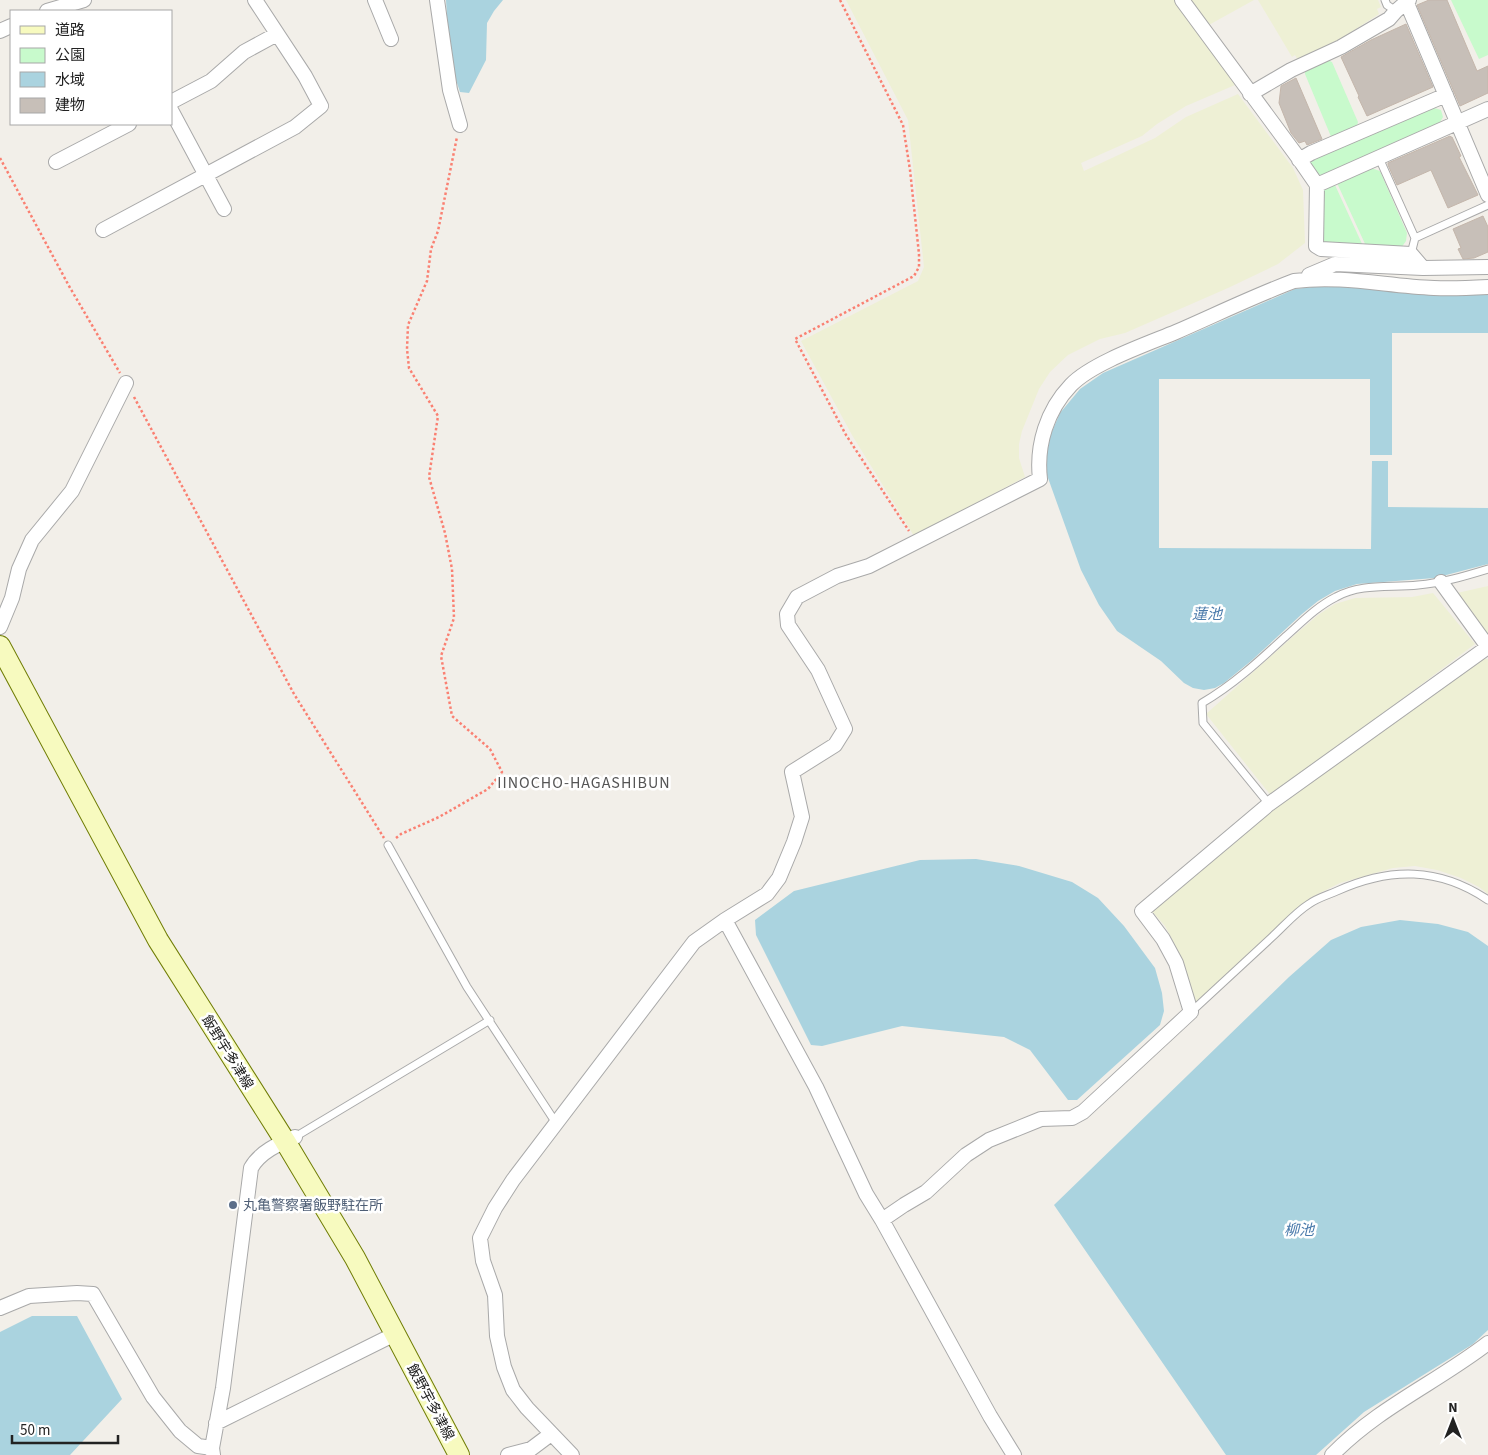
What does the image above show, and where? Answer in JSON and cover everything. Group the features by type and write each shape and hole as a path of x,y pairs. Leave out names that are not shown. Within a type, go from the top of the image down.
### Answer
{"main road":[{"name":"飯野宇多津線","path":"0,646 158,940 290,1139 459,1455"}],"street":[{"path":"50,10 84,0"},
{"path":"103,230 295,127 321,106 305,76 255,0"},
{"path":"374,0 391,39"},
{"path":"437,0 450,90 460,125"},
{"path":"1182,0 1317,186 1316,246 1321,249 1411,254 1423,268"},
{"path":"1250,94 1291,70 1340,47 1389,19 1408,1 1488,195"},
{"path":"172,101 211,81 244,52 277,34"},
{"path":"1299,160 1311,153 1446,95"},
{"path":"1317,186 1488,109"},
{"path":"172,112 224,209"},
{"path":"56,162 128,125"},
{"path":"572,1455 526,1408 513,1390 504,1367 497,1336 495,1295 483,1261 480,1238 495,1208 513,1180 694,942 767,894 779,878 802,818 792,772 836,745 845,729 818,670 788,624 787,614 797,598 837,576 869,566 916,543 1040,479 1039,451 1048,419 1060,397 1072,383 1089,371 1124,354 1335,264 1423,268 1488,266"},
{"path":"1294,281 1339,278 1433,288 1488,287"},
{"path":"0,627 12,598 18,569 32,540 72,491 126,383"},
{"path":"882,1220 926,1192 966,1155 989,1140 1041,1119 1072,1118 1083,1112 1191,1012 1176,963 1163,939 1142,911 1269,804 1488,647 1441,582"},
{"path":"725,920 816,1088 866,1194 990,1416 1014,1455"},
{"path":"0,1308 30,1296 77,1293 93,1294 153,1397 180,1431 198,1446 212,1452 223,1388 251,1168 256,1159 290,1139"},
{"path":"216,1423 395,1334"},
{"path":"1332,1455 1348,1438 1393,1404 1488,1344"},
{"path":"508,1455 531,1449 551,1434"}],"lane":[{"path":"1385,0 1387,5 1396,11"},
{"path":"1379,158 1415,238 1411,254"},
{"path":"1415,238 1488,205"},
{"path":"1269,804 1203,724 1202,703 1244,674 1314,612 1337,596 1348,591 1365,588 1418,586 1441,582 1488,569"},
{"path":"388,845 467,987 556,1123"},
{"path":"1191,1012 1309,904 1346,887 1380,875 1402,873 1425,874 1474,890 1488,900"},
{"path":"290,1139 490,1020"}],"path":[{"path":"840,0 903,125 912,188 919,267 914,276 795,339 846,435 916,543"},
{"path":"0,158 69,286 126,383 294,694 388,845 401,834 488,789 502,772 490,749 452,716 441,656 454,618 452,569 445,533 429,477 438,416 409,368 407,349 408,325 427,281 431,249 438,231 460,125"}],"green space":[{"path":"846,0 1174,0 1185,11 1235,85 1186,106 1142,136 1081,163 1084,171 1155,138 1186,117 1238,94 1293,168 1303,190 1305,243 1278,264 1228,288 1125,333 1100,339 1068,355 1050,372 1039,389 1022,431 1019,444 1019,458 1025,477 914,536 852,435 801,341 918,281 924,267 908,120"},
{"path":"1186,0 1254,0 1207,26"},
{"path":"1258,0 1378,0 1381,7 1377,9 1379,14 1339,40 1298,60 1295,55 1292,57"},
{"path":"1451,0 1488,0 1488,55 1479,59"},
{"path":"1325,59 1332,62 1358,122 1356,129 1332,139 1305,74 1305,68"},
{"path":"1431,107 1441,110 1443,117 1439,124 1322,175 1315,174 1310,163 1314,157"},
{"path":"1371,168 1380,171 1407,233 1406,241 1401,248 1366,246 1337,183"},
{"path":"1335,185 1363,246 1322,242 1319,197 1324,189"},
{"path":"1488,586 1488,634 1457,593"},
{"path":"1433,593 1475,644 1272,797 1206,714 1318,615 1335,604 1355,598 1412,597"},
{"path":"1484,659 1488,659 1488,894 1461,878 1437,870 1415,866 1393,868 1340,883 1310,898 1195,1003 1183,963 1172,939 1165,926 1151,910 1272,810"}],"water":[{"path":"446,0 503,0 487,23 486,60 469,93 460,92 453,69"},
{"name":"蓮池","path":"1330,285 1421,294 1488,294 1488,333 1392,333 1392,455 1370,455 1370,379 1159,379 1159,548 1371,549 1372,461 1388,461 1388,507 1488,508 1488,564 1435,578 1357,584 1335,591 1318,601 1302,614 1224,683 1215,688 1204,690 1193,688 1184,683 1161,661 1117,631 1099,605 1081,570 1043,464 1050,436 1060,413 1080,389 1103,373 1295,289"},
{"path":"976,859 1019,866 1072,882 1098,898 1124,926 1155,968 1162,993 1164,1011 1160,1025 1077,1100 1068,1100 1030,1050 1004,1037 902,1026 822,1046 811,1045 756,935 755,920 794,891 920,860"},
{"name":"柳池","path":"1400,920 1438,924 1468,932 1488,946 1488,1330 1473,1344 1364,1412 1316,1455 1226,1455 1054,1205 1289,977 1331,940 1361,927"},
{"path":"32,1316 77,1316 122,1399 70,1455 0,1455 0,1332"}],"building":[{"path":"1429,0 1447,0 1477,71 1488,66 1488,93 1460,106 1417,5"},
{"path":"1406,24 1433,87 1367,116 1341,57 1371,40"},
{"path":"1296,78 1322,139 1307,145 1305,141 1299,143 1291,133 1279,103 1281,86"},
{"path":"1450,136 1478,195 1448,208 1431,170 1397,185 1388,163"},
{"path":"1483,216 1488,227 1488,252 1474,258 1463,259 1458,249 1461,248 1453,229"}],"place":[{"name":"丸亀警察署飯野駐在所","path":"233,1205"}],"district":[{"name":"IINOCHO-HAGASHIBUN","path":"584,782"}]}
